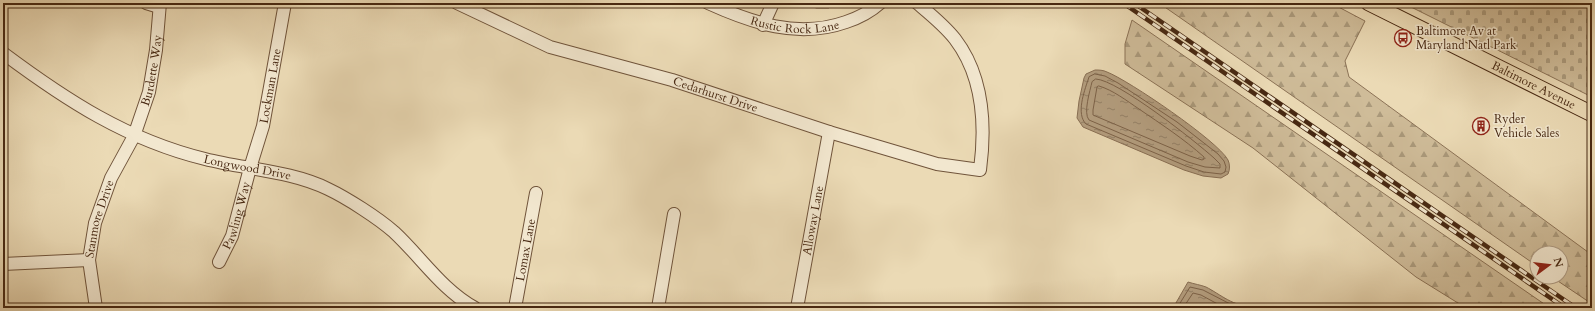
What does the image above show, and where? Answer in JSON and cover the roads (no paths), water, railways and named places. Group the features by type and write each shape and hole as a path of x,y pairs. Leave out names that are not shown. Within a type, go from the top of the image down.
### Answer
{"main road":[{"name":"Baltimore Avenue","path":"1368,3 1592,114"}],"street":[{"path":"146,3 159,5"},
{"name":"Lockman Lane","path":"250,168 263,126 285,3"},
{"name":"Cedarhurst Drive","path":"457,3 550,47 672,80 829,132 937,164 980,170 983,136 982,108 979,90 972,69 954,38 917,3"},
{"name":"Rustic Rock Lane","path":"708,3 763,25 788,30 811,30 833,27 874,9 880,3"},
{"path":"763,25 773,3"},
{"name":"Burdette Way","path":"134,136 149,92 156,50 159,5"},
{"name":"Longwood Drive","path":"3,53 60,94 134,136 205,160 250,168 312,183 328,189 359,207 393,232 439,280 469,305 475,308"},
{"name":"Alloway Lane","path":"797,308 829,132"},
{"name":"Stanmore Drive","path":"96,308 89,260 95,223 111,178 134,136"},
{"name":"Pawling Way","path":"219,262 232,236 250,168"},
{"name":"Lomax Lane","path":"515,308 536,193"},
{"path":"658,308 674,214"},
{"path":"3,264 89,260"}],"water":[{"path":"1095,70 1104,71 1133,86 1172,112 1208,139 1228,160 1230,167 1228,174 1221,178 1203,176 1184,170 1083,127 1077,118 1079,101 1086,74"},
{"path":"1188,282 1206,287 1233,302 1251,305 1253,308 1173,308"}],"railway":[{"path":"1123,3 1565,308"},
{"path":"1134,3 1576,308"}],"place":[{"name":"Baltimore Av at Maryland Natl Park","path":"1403,38"},
{"name":"Ryder Vehicle Sales","path":"1481,126"}]}
